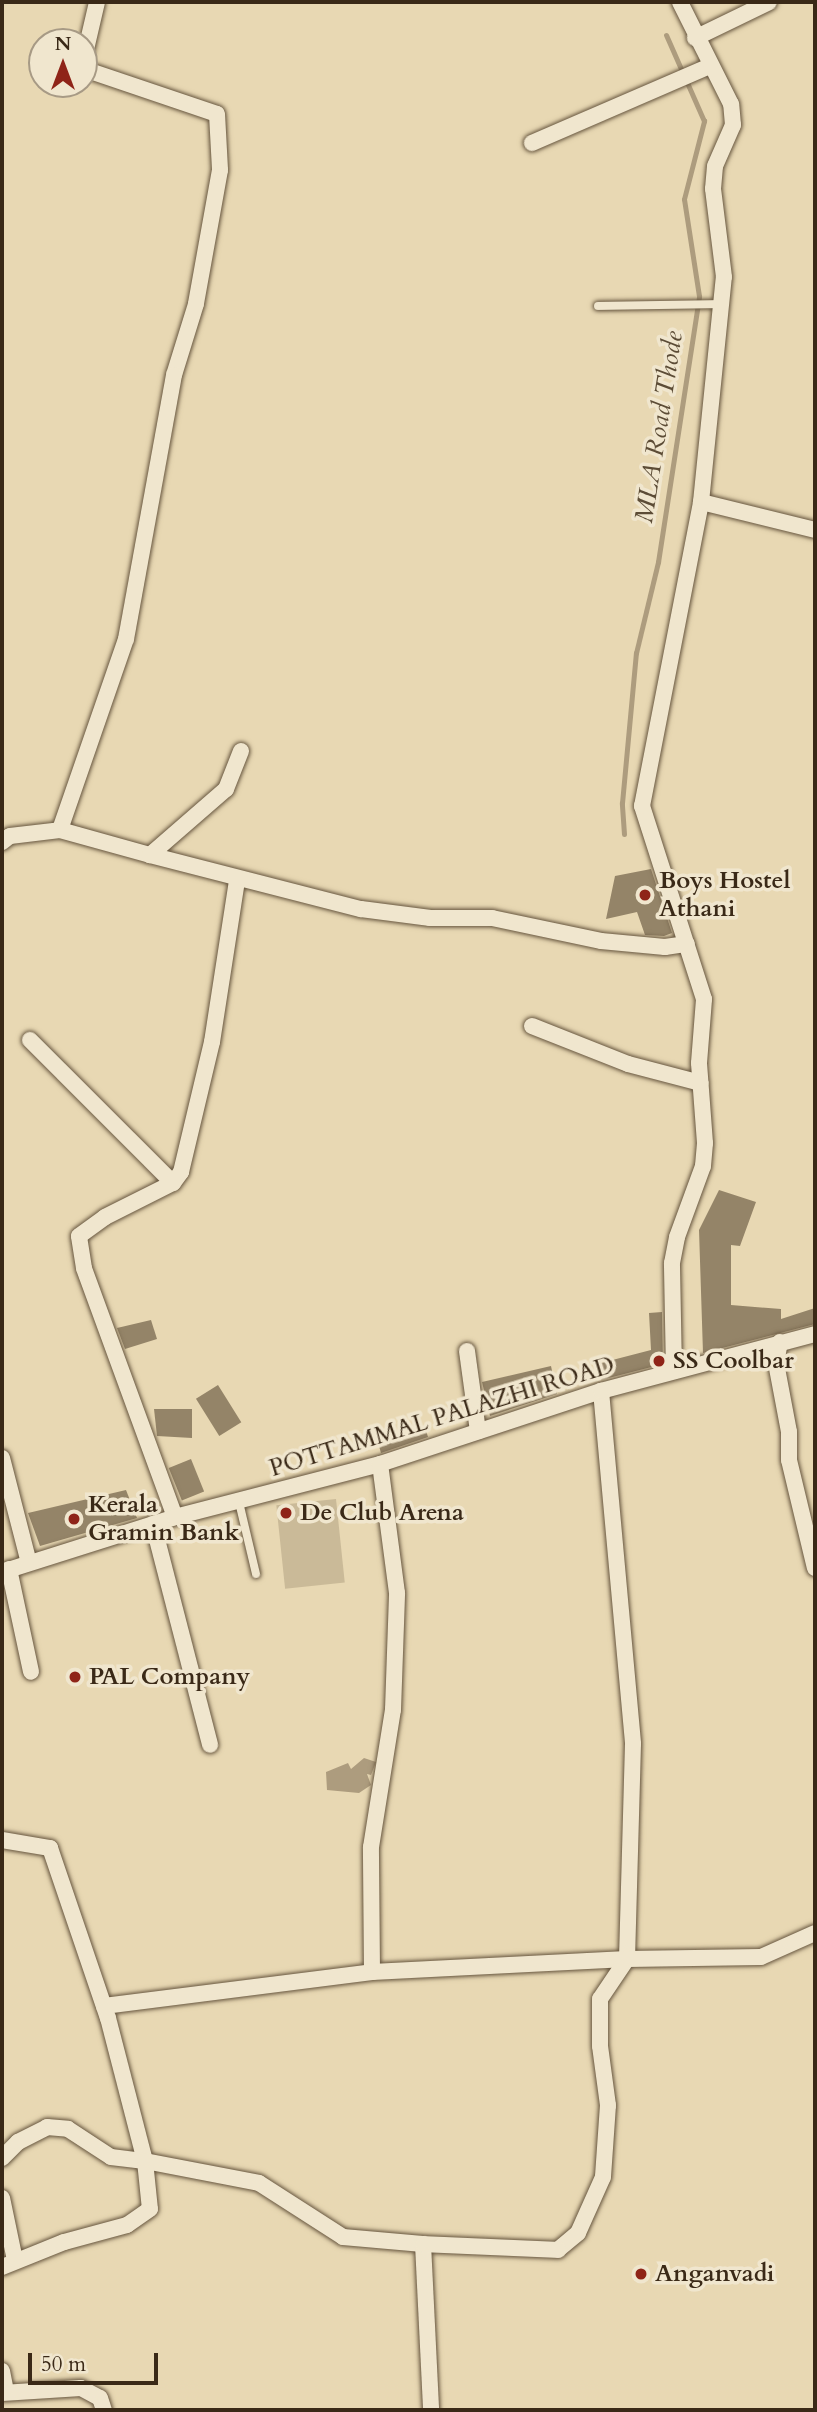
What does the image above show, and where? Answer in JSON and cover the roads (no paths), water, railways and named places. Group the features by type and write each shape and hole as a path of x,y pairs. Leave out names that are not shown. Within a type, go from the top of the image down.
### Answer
{"street":[{"path":"91,28 97,2"},
{"path":"674,1371 673,1263 677,1237 703,1166 701,1083 704,999 642,806 701,502 724,276 714,177 733,125 731,104 695,38 680,2"},
{"path":"695,38 769,2"},
{"path":"532,143 710,66"},
{"path":"60,830 126,639 172,388 196,304 220,170 217,114 98,74"},
{"path":"701,502 815,530"},
{"path":"150,855 226,789 241,751"},
{"path":"2,842 10,836 60,830 237,880 362,909 430,918 506,920 601,941 665,947 687,944"},
{"path":"175,1517 84,1268 79,1236 105,1217 173,1183 188,1147 212,1042 237,880"},
{"path":"532,1026 628,1063 701,1083"},
{"path":"30,1040 173,1183"},
{"name":"POTTAMMAL PALAZHI ROAD","path":"5,1571 175,1517 380,1464 601,1391 815,1334"},
{"path":"780,1342 776,1363 789,1432 789,1460 815,1568"},
{"path":"467,1351 478,1431"},
{"path":"2,2158 18,2142 47,2127 68,2129 111,2157 259,2183 343,2237 423,2244 558,2250 578,2233 603,2177 608,2105 600,2046 600,1999 626,1959 633,1744 601,1391"},
{"path":"2,1458 33,1562"},
{"path":"372,1972 370,1847 393,1710 397,1593 380,1464"},
{"path":"153,1524 210,1745"},
{"path":"5,1571 31,1672"},
{"path":"2,1840 51,1848 104,2006 145,2161 150,2201 147,2214 114,2230 8,2263 2,2198"},
{"path":"104,2006 372,1972 626,1959 761,1957 815,1933"},
{"path":"423,2244 431,2410"},
{"path":"2,2371 4,2393 81,2388 100,2398 104,2410"}],"lane":[{"path":"598,306 721,304"},
{"path":"239,1502 256,1574"},
{"path":"21,1510 33,1562"}],"waterway":[{"name":"MLA Road Thode","path":"624,834 622,803 636,653 658,562 699,296 684,199 704,121 666,35"}],"place":[{"name":"Boys Hostel Athani","path":"645,895"},
{"name":"SS Coolbar","path":"659,1361"},
{"name":"De Club Arena","path":"286,1513"},
{"name":"Kerala Gramin Bank","path":"74,1519"},
{"name":"PAL Company","path":"75,1677"},
{"name":"Anganvadi","path":"641,2274"}]}
